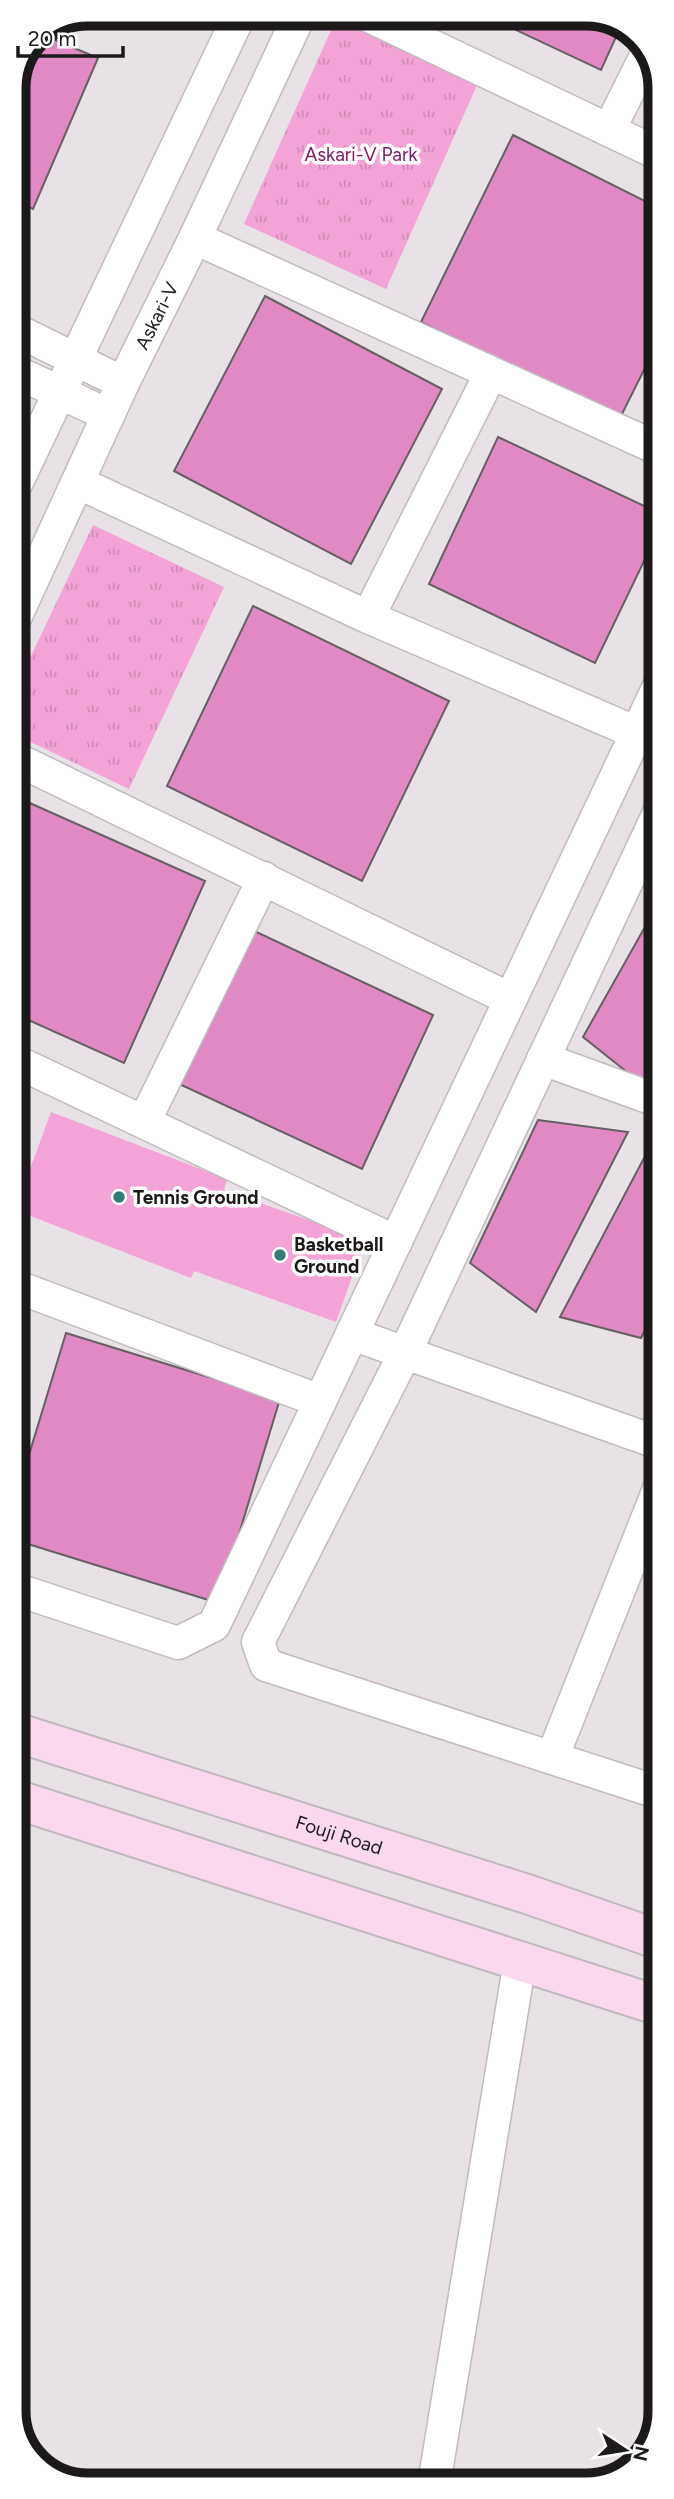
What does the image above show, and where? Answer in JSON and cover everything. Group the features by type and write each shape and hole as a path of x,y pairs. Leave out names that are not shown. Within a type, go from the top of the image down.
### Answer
{"main road":[{"name":"Fouji Road","path":"26,1735 530,1895 648,1936"},
{"path":"26,1803 648,2002"}],"street":[{"path":"26,463 234,26"},
{"name":"Askari-V","path":"26,595 123,383 195,238 294,26"},
{"path":"390,26 648,149"},
{"path":"609,130 642,64"},
{"path":"195,238 648,444"},
{"path":"26,335 123,383"},
{"path":"368,617 491,373"},
{"path":"26,378 108,415"},
{"path":"79,483 368,617 637,733"},
{"path":"26,1593 178,1643 214,1625 648,710"},
{"path":"26,763 510,999"},
{"path":"648,836 405,1353 258,1642 266,1665 648,1790"},
{"path":"144,1122 264,878"},
{"path":"543,1059 648,1097"},
{"path":"26,1066 396,1242"},
{"path":"26,1290 320,1401"},
{"path":"352,1334 648,1439"},
{"path":"552,1758 648,1517"},
{"path":"436,2473 520,1961"}],"green space":[{"name":"Askari-V Park","path":"333,26 352,26 478,83 386,289 244,224"},
{"path":"93,525 224,587 129,789 26,740 26,667"},
{"path":"51,1112 227,1179 224,1190 365,1240 336,1322 194,1271 191,1278 26,1214 26,1180"}],"building":[{"path":"508,26 590,26 609,31 617,35 601,70"},
{"path":"52,39 98,58 33,209 26,206 27,76 37,54"},
{"path":"513,135 648,202 648,362 619,420 421,322"},
{"path":"265,296 442,389 351,564 174,471"},
{"path":"498,437 648,508 648,553 595,663 429,584"},
{"path":"253,606 449,701 362,881 167,786"},
{"path":"26,801 205,881 124,1063 26,1019"},
{"path":"648,922 648,1073 642,1084 583,1037"},
{"path":"248,928 433,1015 362,1169 177,1083"},
{"path":"538,1120 628,1132 536,1312 470,1263"},
{"path":"648,1150 648,1324 641,1338 560,1317"},
{"path":"66,1333 280,1399 218,1603 26,1543 26,1465"}],"place":[{"name":"Tennis Ground","path":"119,1197"},
{"name":"Basketball Ground","path":"280,1255"}]}
